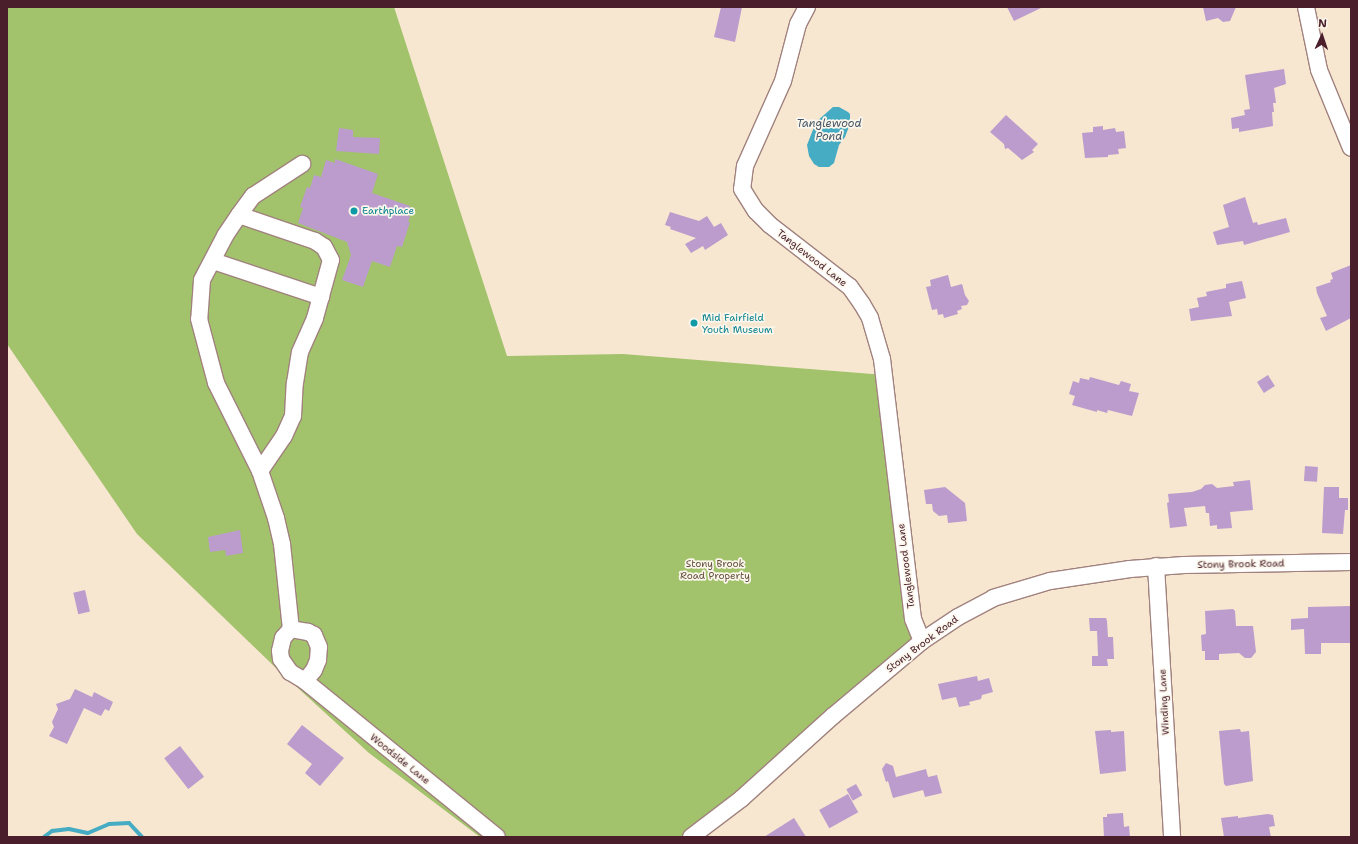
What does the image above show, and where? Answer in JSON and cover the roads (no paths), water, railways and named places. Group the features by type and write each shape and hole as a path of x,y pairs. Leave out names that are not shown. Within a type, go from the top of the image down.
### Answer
{"street":[{"name":"Tanglewood Lane","path":"807,7 798,24 783,81 745,166 742,189 756,211 770,225 850,287 870,318 882,359 912,619 922,641"},
{"path":"1306,7 1319,70 1351,148"},
{"path":"302,164 254,196 239,215 225,236 202,280 199,318 216,383 260,471 276,518 282,544 291,629 308,632 314,635 319,646 318,660 314,670 305,682"},
{"path":"239,215 315,241 324,247 330,256 330,265 315,318 300,352 295,383 293,416 284,436 260,471"},
{"path":"213,261 321,297"},
{"name":"Stony Brook Road","path":"691,837 741,799 833,716 922,641 958,617 985,602 1012,591 1076,576 1156,566 1351,562"},
{"name":"Winding Lane","path":"1156,566 1172,837"},
{"name":"Woodside Lane","path":"291,629 281,643 281,659 290,672 305,682 497,837"}],"water":[{"name":"Tanglewood Pond","path":"833,107 839,107 850,114 850,124 845,137 839,145 834,163 829,167 819,167 814,164 809,156 807,145 816,122"}],"waterway":[{"path":"44,837 52,831 69,829 88,833 109,824 129,823 142,837"}],"place":[{"name":"Earthplace","path":"354,211"},
{"name":"Mid Fairfield Youth Museum","path":"694,323"}],"park label":[{"name":"Stony Brook Road Property","path":"715,568"}]}
